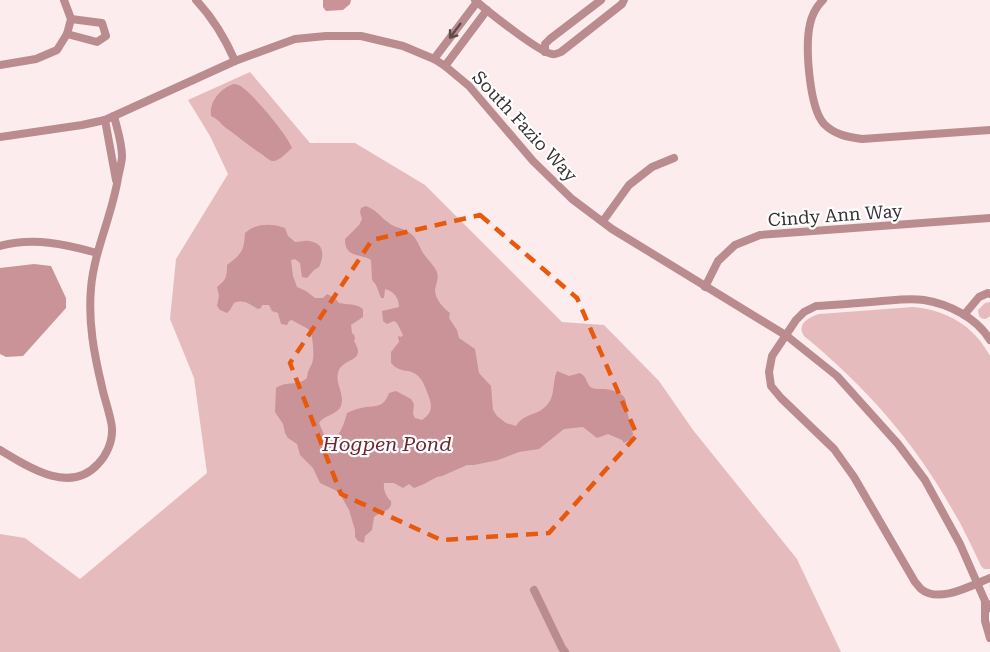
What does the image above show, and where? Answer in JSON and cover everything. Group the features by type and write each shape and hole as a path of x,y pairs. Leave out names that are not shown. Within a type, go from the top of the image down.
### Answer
{"street":[{"path":"0,65 36,59 57,50 67,34 71,19 64,0"},
{"path":"196,0 226,40 235,61"},
{"path":"545,52 545,45 550,39 601,0"},
{"path":"434,59 476,1 552,55 561,52 622,4 624,0"},
{"path":"823,0 818,6 810,27 808,47 812,93 818,115 834,132 862,139 990,130"},
{"path":"445,66 487,10"},
{"path":"67,34 97,42 106,36 102,23 71,19"},
{"name":"South Fazio Way","path":"0,137 105,120 235,61 295,39 361,36 403,46 434,59 469,86 533,161 572,199 603,222 786,336 837,376 898,444 925,480 943,510 988,605 985,621 990,638"},
{"path":"0,450 32,469 57,478 76,477 93,469 106,455 112,431 95,358 90,321 91,286 97,253 108,222 122,156 114,116"},
{"path":"105,120 117,187"},
{"path":"603,222 628,185 652,167 674,158"},
{"name":"Cindy Ann Way","path":"705,287 718,261 735,246 760,235 990,218"},
{"path":"0,246 38,242 69,245 97,253"},
{"path":"964,315 979,297 990,294"},
{"path":"988,333 964,315 925,300 908,299 816,306 804,312 796,320 772,357 769,372 771,386 834,449 854,477 915,582 922,590 934,594 949,594 990,578"},
{"path":"534,590 566,652"}],"highlighted area":[{"path":"480,215 577,298 637,435 549,533 441,540 341,494 290,363 372,240"}],"shaded area":[{"path":"250,72 310,143 355,143 425,185 562,322 604,325 659,381 693,430 797,559 841,652 0,652 0,534 25,538 80,579 207,473 194,378 170,319 176,259 228,174 210,136 188,100"},
{"path":"990,302 990,316 986,319 981,318 978,310 985,303"},
{"path":"913,307 937,312 958,321 976,336 990,356 990,569 984,569 981,566 960,523 937,484 904,437 867,394 802,332 805,322 819,314"}],"water":[{"path":"323,0 351,0 343,10 326,11 323,7"},
{"path":"234,84 241,86 254,98 278,126 292,148 275,161 269,160 211,116 214,100"},
{"name":"Hogpen Pond","path":"366,206 391,225 412,235 437,272 436,297 450,313 449,318 459,338 475,349 479,373 491,386 493,410 497,416 506,423 516,426 523,419 541,410 551,399 557,371 569,376 580,373 592,388 609,389 623,396 633,434 631,439 624,443 608,434 597,438 583,427 564,429 539,449 519,452 498,460 467,465 414,488 409,484 403,488 394,483 384,483 385,493 391,501 390,507 374,517 372,530 365,536 364,543 358,541 349,510 340,494 320,483 313,468 300,455 297,444 288,438 275,412 276,388 307,378 313,357 310,332 292,320 287,325 281,324 278,313 272,311 269,305 262,305 258,309 241,302 234,303 227,313 220,310 217,306 219,296 217,287 225,278 227,265 241,252 245,233 254,227 280,226 285,228 288,236 295,242 307,241 318,244 322,251 321,263 307,278 302,277 300,263 295,259 291,260 297,287 315,298 323,298 327,294 339,303 363,309 363,317 351,325 358,353 340,368 337,377 342,398 341,406 319,423 326,439 329,441 339,433 347,413 380,404 385,401 389,393 396,391 411,399 414,404 415,418 422,420 429,414 431,408 423,383 414,373 398,369 391,363 391,352 399,342 398,336 403,335 397,323 394,321 387,324 383,321 382,311 399,307 397,298 391,291 385,289 384,298 381,298 372,280 371,260 347,249 345,239 359,225 362,219 361,208"},
{"path":"34,264 51,266 66,298 66,308 23,356 6,357 0,354 0,268"}]}
